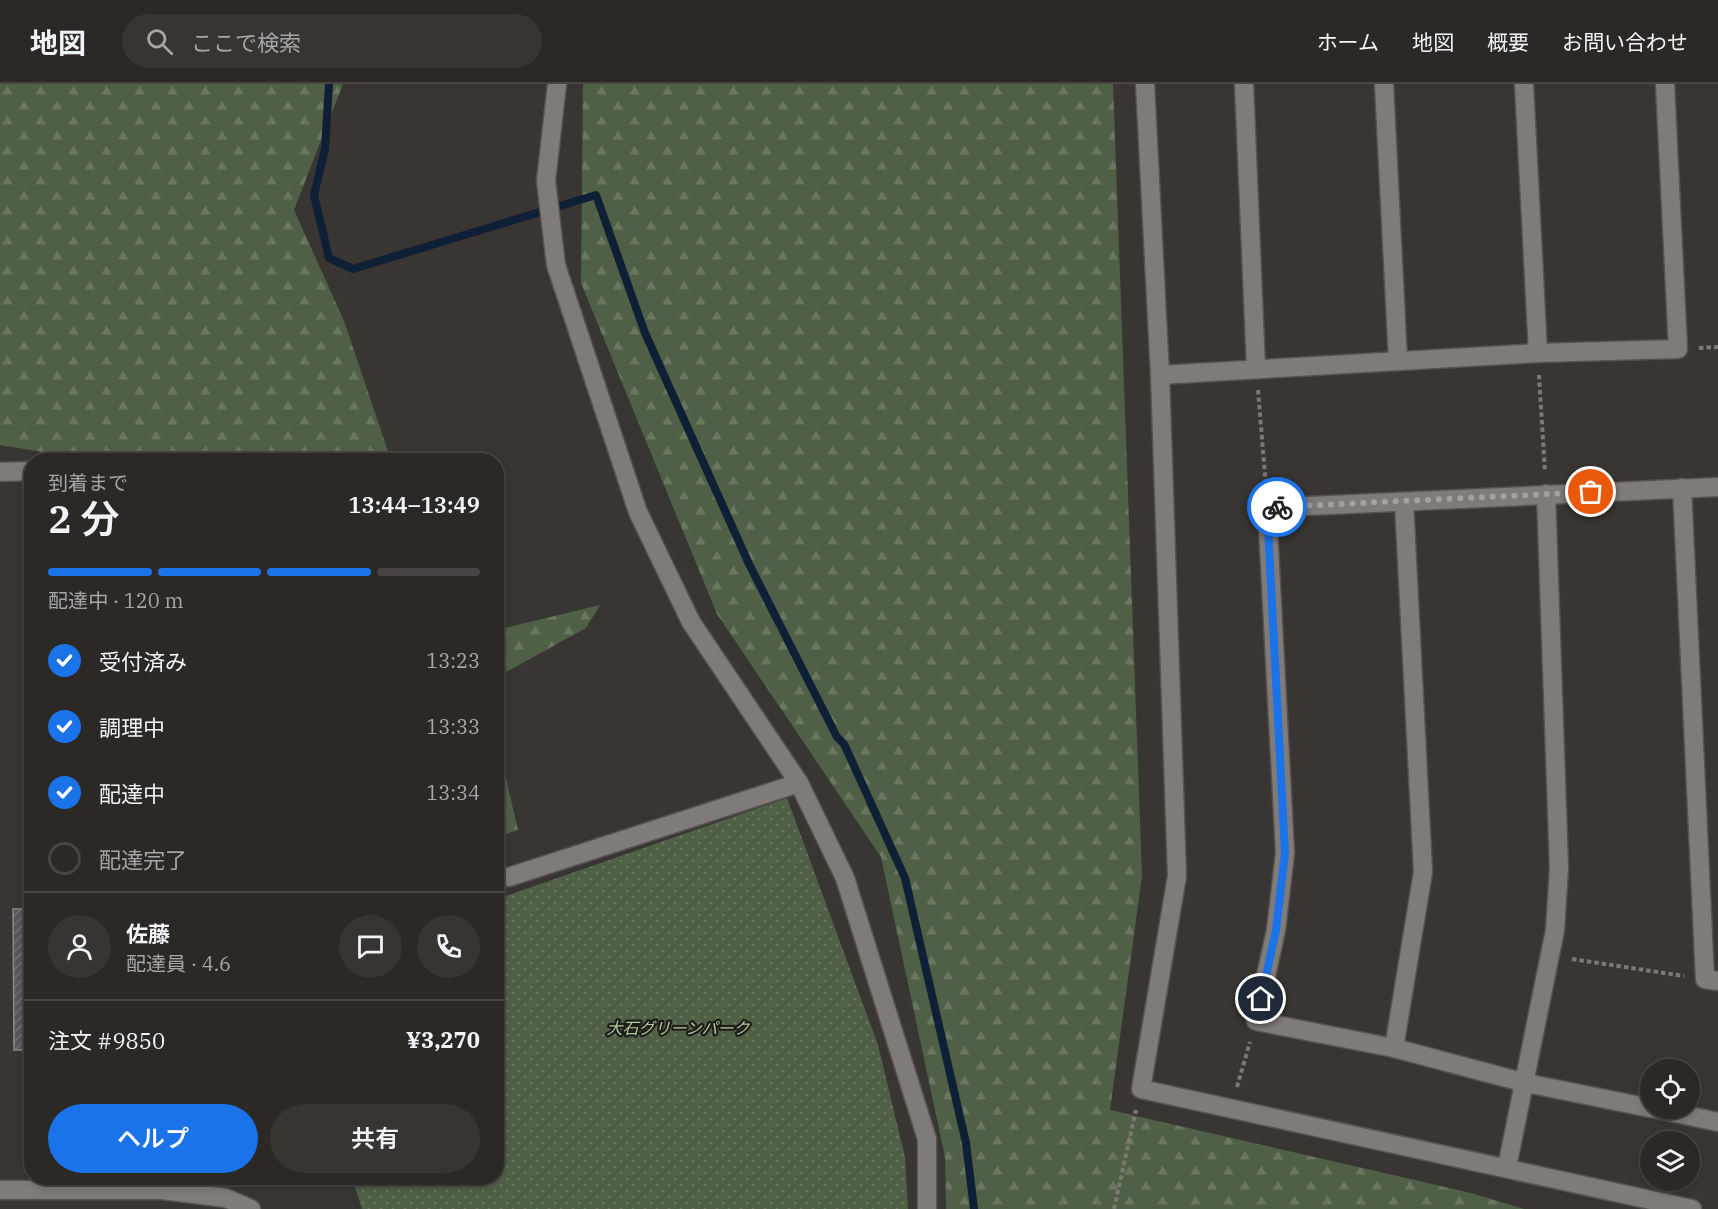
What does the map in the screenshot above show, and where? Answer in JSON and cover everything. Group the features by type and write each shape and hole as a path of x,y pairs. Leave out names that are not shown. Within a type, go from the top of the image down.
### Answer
{"street":[{"path":"557,84 546,181 556,265 638,512 691,622 799,783 845,878 927,1139 927,1209"},
{"path":"1145,84 1160,375 1177,876 1141,1089 1692,1209"},
{"path":"1245,84 1256,368"},
{"path":"1384,84 1398,361"},
{"path":"1524,84 1538,352"},
{"path":"1160,375 1538,352 1678,349 1665,84"},
{"path":"0,472 24,471"},
{"path":"1640,1106 1526,1083 1394,1048 1256,1022 1276,930 1285,853 1267,508 1718,487"},
{"path":"1682,488 1712,980"},
{"path":"1507,1167 1526,1083 1550,956 1559,868 1546,494"},
{"path":"1394,1048 1423,872 1404,502"},
{"path":"504,877 799,783"},
{"path":"1700,1118 1718,1122"},
{"path":"0,1190 162,1190 226,1198 251,1209"}],"path":[{"path":"1538,352 1546,494"},
{"path":"1256,368 1267,508"},
{"path":"1550,956 1712,980"},
{"path":"1231,1108 1256,1022"},
{"path":"1114,1209 1141,1089"}],"green space":[{"path":"0,84 343,84 294,210 344,321 389,453 49,453 0,445"},
{"path":"583,84 1113,84 1142,876 1110,1110 1471,1193 1524,1209 946,1209 945,1157 881,857 717,614 581,283"},
{"path":"600,605 586,628 504,673 504,628"},
{"path":"504,769 518,830 504,834"},
{"name":"大石グリーンパーク","path":"787,798 878,1045 905,1157 908,1209 362,1209 354,1185 504,1185 504,897"}],"building":[{"path":"13,909 24,909 24,1050 14,1050"}],"waterway":[{"path":"329,84 325,149 314,195 329,258 353,269 596,195 645,333 749,564 837,737 844,744 905,878 966,1143 974,1209"}],"way so far":[{"path":"1277,507 1591,492"}],"route":[{"path":"1261,999 1276,930 1285,853 1267,508 1277,507"}]}
